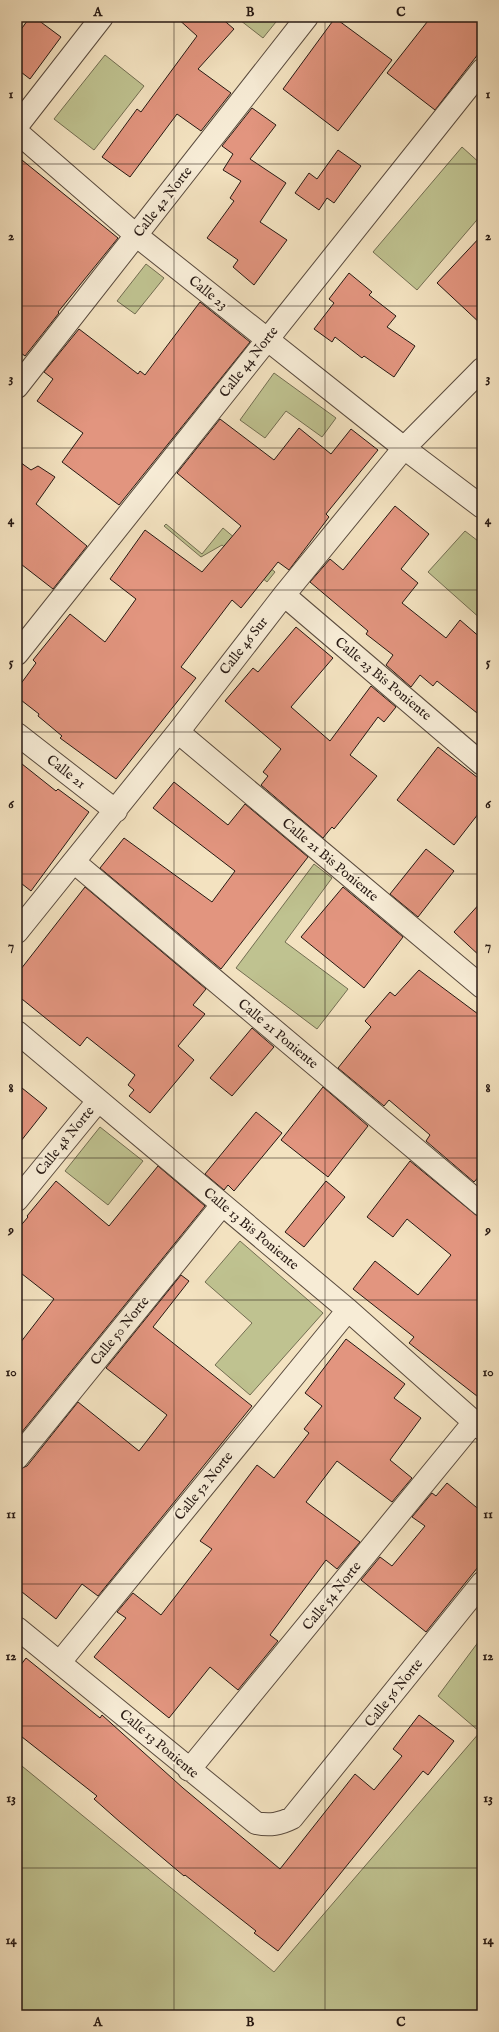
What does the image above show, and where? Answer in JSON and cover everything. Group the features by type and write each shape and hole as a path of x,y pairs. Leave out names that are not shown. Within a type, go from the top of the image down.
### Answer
{"street":[{"path":"17,126 102,17"},
{"name":"Calle 42 Norte","path":"17,387 137,236 307,17"},
{"name":"Calle 44 Norte","path":"17,654 482,70"},
{"name":"Calle 23","path":"17,132 137,236 404,448 482,507"},
{"name":"Calle 46 Sur","path":"17,932 116,811 284,595 404,448 482,369"},
{"name":"Calle 23 Bis Poniente","path":"284,595 482,764"},
{"name":"Calle 21 Bis Poniente","path":"178,732 482,987"},
{"name":"Calle 21","path":"17,734 116,811"},
{"name":"Calle 21 Poniente","path":"74,862 482,1205"},
{"name":"Calle 13 Bis Poniente","path":"17,1032 348,1310 478,1425"},
{"name":"Calle 48 Norte","path":"17,1200 98,1101"},
{"name":"Calle 50 Norte","path":"17,1458 222,1205"},
{"name":"Calle 52 Norte","path":"60,1662 348,1310"},
{"name":"Calle 54 Norte","path":"189,1770 478,1425"},
{"name":"Calle 56 Norte","path":"305,1802 482,1583"},
{"name":"Calle 13 Poniente","path":"17,1628 189,1770 256,1823 268,1825 282,1823 292,1818 305,1802"}],"green space":[{"path":"236,17 280,17 263,38"},
{"path":"105,55 144,86 94,150 54,119"},
{"path":"462,147 482,165 482,214 417,290 373,252"},
{"path":"146,264 164,278 135,314 117,301"},
{"path":"274,373 336,418 322,437 286,411 265,438 240,420"},
{"path":"166,524 202,554 223,528 275,572 267,582 222,545 201,557 164,526"},
{"path":"465,531 482,544 482,620 428,572"},
{"path":"314,864 332,878 285,942 348,989 317,1029 236,968"},
{"path":"100,1127 143,1161 108,1205 65,1171"},
{"path":"240,1241 323,1313 250,1395 215,1365 252,1323 205,1282"},
{"path":"482,1637 482,2015 17,2015 17,1762 274,1972 480,1732 438,1696"}],"building":[{"path":"30,17 34,17 61,37 30,79 17,69 17,35"},
{"path":"176,17 220,17 234,29 198,69 231,93 201,131 177,114 130,177 102,157 137,109 141,112 197,36"},
{"path":"431,17 482,17 482,49 435,110 387,73"},
{"path":"335,18 392,60 338,131 283,89"},
{"path":"252,108 276,125 250,159 286,183 260,222 287,240 254,285 233,267 238,260 207,238 234,201 230,198 241,181 223,170 233,154 222,146"},
{"path":"338,150 361,166 334,203 327,198 319,210 295,193 309,173 317,179"},
{"path":"17,156 118,238 58,312 59,313 25,356 17,350"},
{"path":"482,235 482,325 437,283"},
{"path":"349,273 372,292 369,295 396,316 387,327 415,346 394,377 364,356 362,358 335,337 332,342 314,329 334,303 329,299"},
{"path":"200,302 250,342 119,505 62,462 83,433 37,401 53,379 44,372 79,329 138,374 140,371 145,375"},
{"path":"220,419 274,460 299,428 331,454 351,429 378,450 326,514 329,517 289,570 278,562 241,608 232,600 181,667 196,678 116,779 60,738 62,736 38,716 39,714 17,697 17,689 36,663 33,660 70,614 105,642 136,599 110,579 145,530 202,572 241,526 177,473"},
{"path":"17,460 31,470 38,466 55,477 36,504 87,546 53,589 17,561"},
{"path":"395,506 429,534 401,569 418,583 402,603 446,638 460,620 482,639 482,717 437,681 433,686 420,675 411,687 386,665 393,655 366,634 368,631 310,582 330,559 343,570"},
{"path":"296,627 333,658 291,707 330,741 371,686 396,707 384,722 378,717 350,755 377,776 334,829 332,827 323,838 261,785 268,776 263,772 281,749 225,701 253,668 258,672"},
{"path":"438,747 482,781 482,809 454,845 397,800"},
{"path":"17,760 56,791 58,789 89,812 31,891 17,880"},
{"path":"174,782 228,825 245,804 308,857 221,969 100,868 124,838 212,902 235,871 153,808"},
{"path":"426,849 454,871 418,917 390,894"},
{"path":"85,887 206,989 193,1005 205,1014 178,1046 194,1060 150,1113 129,1096 134,1090 128,1085 135,1075 87,1037 80,1046 17,995 17,974"},
{"path":"343,887 403,937 364,988 301,937"},
{"path":"482,901 482,958 454,932"},
{"path":"419,970 482,1017 482,1173 474,1182 426,1141 430,1135 389,1100 384,1106 338,1068 371,1027 365,1021 390,992 395,996"},
{"path":"252,1028 274,1047 232,1096 210,1078"},
{"path":"17,1084 47,1108 17,1146"},
{"path":"323,1087 368,1126 328,1177 281,1140"},
{"path":"256,1112 282,1133 234,1191 228,1185 224,1190 205,1174"},
{"path":"410,1161 482,1220 482,1400 409,1343 414,1337 353,1289 375,1261 418,1295 451,1255 407,1219 393,1237 367,1217"},
{"path":"158,1166 205,1206 17,1438 17,1347 54,1299 17,1270 17,1230 56,1181 109,1226"},
{"path":"326,1181 345,1197 304,1247 285,1232"},
{"path":"181,1275 189,1281 153,1327 252,1406 98,1596 82,1584 56,1619 17,1588 17,1470 27,1466 78,1402 139,1451 167,1415 106,1368"},
{"path":"346,1339 405,1384 394,1398 421,1418 390,1460 412,1478 392,1502 337,1461 306,1502 360,1542 337,1569 326,1560 270,1635 278,1641 238,1690 210,1667 169,1718 94,1657 126,1618 117,1612 133,1593 161,1615 212,1549 200,1541 257,1465 274,1478 309,1433 304,1429 322,1406 305,1393"},
{"path":"447,1483 482,1512 482,1562 426,1632 361,1580 380,1557 392,1566 425,1526 412,1517 432,1493 436,1496"},
{"path":"26,1658 100,1718 102,1715 183,1788 280,1869 355,1774 374,1790 402,1756 393,1749 419,1715 454,1741 428,1775 423,1771 278,1951 254,1933 256,1931 185,1875 184,1876 120,1822 94,1799 97,1796 17,1733 17,1670"}]}
